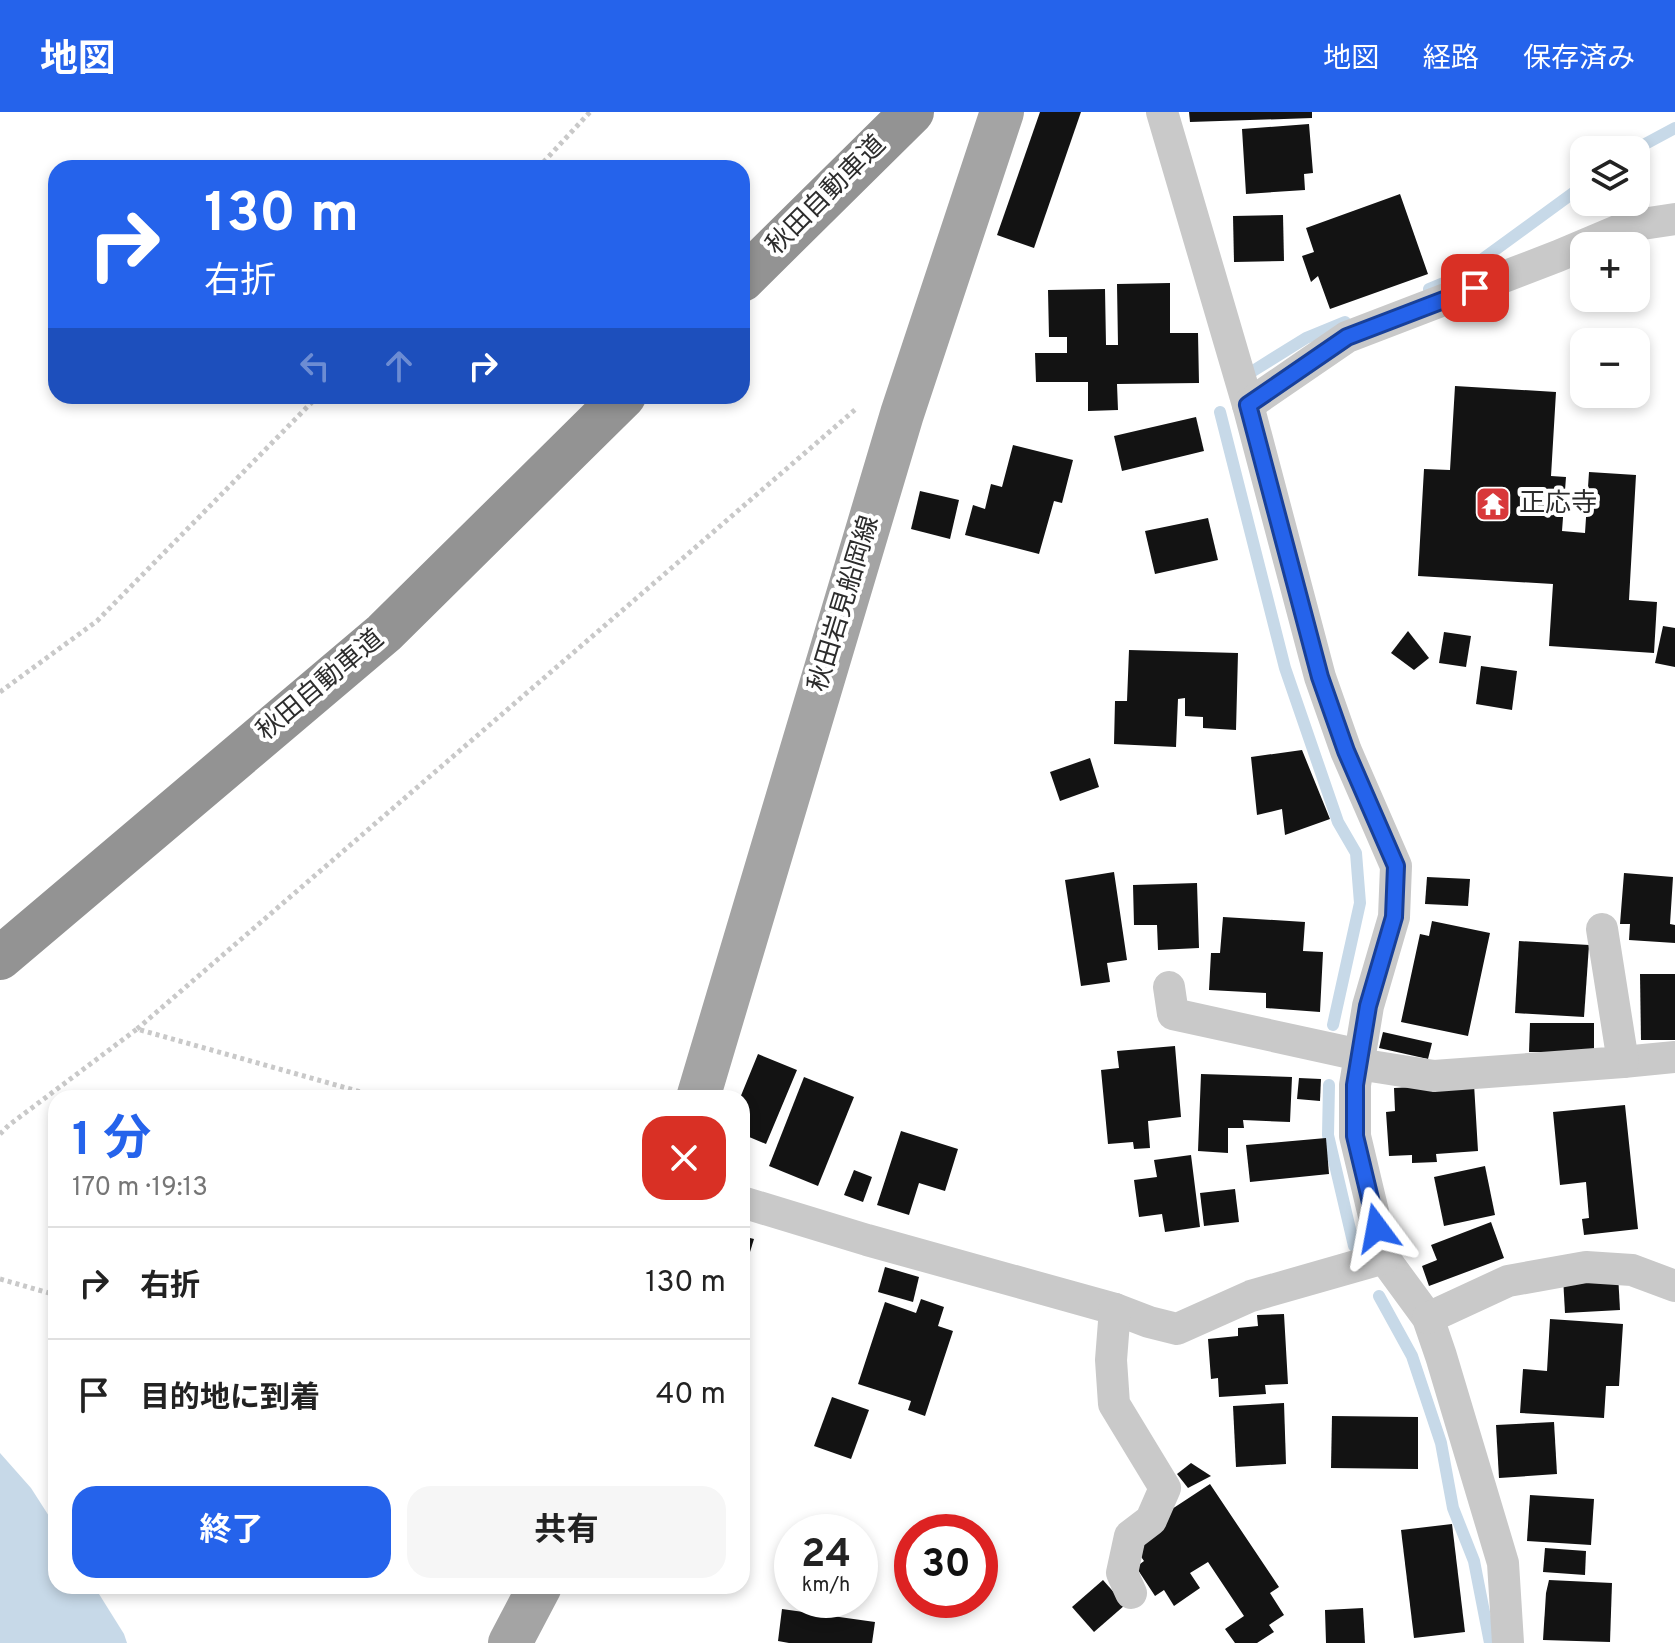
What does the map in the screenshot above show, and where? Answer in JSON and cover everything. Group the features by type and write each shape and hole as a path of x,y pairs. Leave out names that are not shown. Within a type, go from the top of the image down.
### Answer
{"highway":[{"name":"秋田自動車道","path":"750,272 910,114"},
{"name":"秋田自動車道","path":"0,958 384,633 616,404"}],"main road":[{"name":"秋田岩見船岡線","path":"700,1090 902,414 1002,112"},
{"path":"510,1643 536,1594"}],"street":[{"path":"1162,112 1248,405 1320,677 1346,751 1396,866 1394,917 1368,1006 1355,1085 1355,1136 1384,1258 1428,1318 1503,1563 1508,1643"},
{"path":"1248,405 1347,337 1629,226 1675,219"},
{"path":"1602,929 1623,1062"},
{"path":"1169,987 1173,1014 1434,1076 1675,1057"},
{"path":"750,1204 1177,1329 1251,1296 1384,1258"},
{"path":"1428,1318 1508,1281 1586,1267 1632,1270 1675,1286"},
{"path":"1115,1309 1111,1360 1114,1404 1165,1488 1151,1520 1130,1536 1122,1573 1131,1593"}],"path":[{"path":"545,160 590,112"},
{"path":"55,1090 137,1029 864,403"},
{"path":"0,692 97,621 310,404"},
{"path":"137,1029 354,1090"},
{"path":"0,1134 48,1096"},
{"path":"0,1279 48,1293"}],"water":[{"path":"0,1453 31,1488 48,1515 48,1594 99,1594 127,1643 0,1643"}],"building":[{"path":"1040,112 1081,112 1034,248 997,235"},
{"path":"1189,112 1312,112 1312,118 1190,122"},
{"path":"1309,124 1313,173 1304,174 1305,190 1246,194 1242,129"},
{"path":"1400,194 1428,274 1330,309 1318,276 1311,282 1302,256 1314,252 1306,228"},
{"path":"1283,215 1284,261 1234,262 1233,216"},
{"path":"1170,283 1170,333 1198,333 1199,383 1117,384 1118,410 1088,411 1088,382 1036,382 1035,353 1067,353 1067,337 1049,337 1048,290 1105,289 1106,345 1118,345 1117,284"},
{"name":"正応寺","path":"1455,386 1556,392 1551,476 1566,477 1562,531 1585,533 1589,472 1636,475 1629,600 1657,602 1654,653 1549,646 1553,584 1418,576 1424,469 1450,470"},
{"path":"1196,417 1204,451 1122,471 1114,436"},
{"path":"1013,445 1073,460 1062,503 1054,501 1039,554 965,535 973,505 985,509 991,484 1002,487"},
{"path":"920,491 959,500 950,539 911,529"},
{"path":"1208,518 1218,560 1155,574 1145,531"},
{"path":"1663,626 1675,628 1675,667 1655,663"},
{"path":"1408,631 1429,658 1414,670 1391,653"},
{"path":"1444,632 1471,636 1466,667 1439,663"},
{"path":"1129,650 1238,653 1236,730 1203,728 1203,717 1185,716 1185,698 1178,699 1176,747 1114,744 1115,701 1127,701"},
{"path":"1481,666 1517,671 1512,710 1476,704"},
{"path":"1302,750 1330,819 1285,835 1282,809 1257,815 1251,757"},
{"path":"1090,758 1099,787 1060,801 1050,772"},
{"path":"1114,872 1127,960 1107,963 1110,982 1081,986 1065,880"},
{"path":"1624,873 1673,877 1670,924 1675,925 1675,943 1629,940 1630,924 1620,924"},
{"path":"1427,877 1470,879 1468,906 1425,904"},
{"path":"1197,883 1199,948 1158,950 1157,925 1134,925 1133,885"},
{"path":"1223,917 1305,922 1303,951 1323,952 1320,1012 1266,1008 1266,993 1209,990 1211,953 1220,953"},
{"path":"1432,921 1490,933 1468,1036 1401,1022 1420,934 1429,936"},
{"path":"1519,941 1589,945 1584,1017 1515,1013"},
{"path":"1640,974 1675,974 1675,1040 1641,1040"},
{"path":"1530,1023 1594,1023 1594,1052 1529,1052"},
{"path":"1383,1032 1432,1043 1428,1059 1379,1048"},
{"path":"1175,1046 1181,1117 1148,1121 1150,1148 1134,1149 1133,1142 1108,1144 1101,1070 1119,1068 1117,1051"},
{"path":"758,1054 797,1070 766,1144 750,1137 750,1090 743,1090"},
{"path":"1201,1074 1292,1077 1290,1122 1243,1120 1244,1128 1228,1128 1228,1153 1198,1151"},
{"path":"804,1077 854,1097 818,1186 769,1166"},
{"path":"1299,1078 1321,1079 1320,1101 1297,1099"},
{"path":"1474,1084 1478,1151 1436,1154 1437,1162 1412,1163 1412,1155 1389,1156 1386,1112 1395,1111 1394,1088"},
{"path":"1625,1105 1638,1229 1584,1235 1582,1219 1589,1218 1586,1182 1560,1185 1553,1112"},
{"path":"901,1131 958,1149 945,1191 919,1183 909,1215 877,1205"},
{"path":"1326,1138 1329,1174 1250,1182 1246,1145"},
{"path":"1191,1155 1200,1227 1165,1232 1162,1214 1139,1217 1134,1180 1157,1177 1154,1160"},
{"path":"1485,1166 1495,1215 1444,1226 1434,1177"},
{"path":"854,1170 872,1177 863,1202 844,1195"},
{"path":"1235,1189 1239,1222 1204,1226 1200,1193"},
{"path":"1491,1222 1504,1258 1429,1286 1422,1266 1437,1260 1431,1245"},
{"path":"885,1267 919,1277 913,1302 878,1292"},
{"path":"1618,1274 1620,1310 1565,1313 1563,1277"},
{"path":"921,1299 944,1307 938,1326 953,1331 925,1416 908,1410 911,1401 858,1384 885,1302 916,1313"},
{"path":"1284,1314 1288,1384 1265,1385 1266,1394 1219,1397 1218,1378 1211,1379 1208,1339 1238,1336 1238,1328 1258,1326 1257,1315"},
{"path":"1550,1319 1623,1324 1619,1386 1606,1386 1604,1418 1520,1413 1523,1369 1547,1371"},
{"path":"832,1397 869,1410 851,1459 814,1446"},
{"path":"1284,1403 1286,1464 1236,1467 1233,1406"},
{"path":"1332,1416 1418,1417 1418,1469 1331,1468"},
{"path":"1554,1422 1557,1474 1499,1478 1496,1425"},
{"path":"1191,1463 1211,1476 1188,1488 1177,1474"},
{"path":"1210,1484 1279,1587 1270,1593 1284,1615 1269,1625 1274,1632 1257,1643 1235,1643 1225,1629 1244,1616 1208,1562 1190,1573 1200,1588 1174,1606 1164,1590 1155,1596 1136,1567 1144,1561 1128,1538"},
{"path":"1530,1495 1594,1499 1591,1545 1527,1541"},
{"path":"1452,1524 1465,1632 1414,1638 1401,1530"},
{"path":"1545,1548 1586,1551 1585,1575 1543,1572"},
{"path":"1103,1580 1125,1605 1094,1632 1072,1607"},
{"path":"1549,1580 1612,1583 1610,1642 1543,1640"},
{"path":"1363,1608 1365,1643 1326,1643 1325,1610"},
{"path":"781,1618 846,1618 875,1622 872,1643 778,1641"}],"waterway":[{"path":"1650,141 1675,128"},
{"path":"1429,289 1458,277 1570,195"},
{"path":"1253,371 1306,338 1345,322"},
{"path":"1220,412 1285,668 1338,822 1356,853 1360,903 1333,1025"},
{"path":"1329,1085 1328,1135 1354,1246"},
{"path":"1379,1296 1412,1356 1441,1443 1453,1508 1474,1561 1490,1643"}],"place":[{"name":"正応寺","path":"1493,504"}],"route":[{"path":"1377,1228 1355,1136 1355,1085 1368,1006 1394,917 1396,866 1346,751 1320,677 1248,405 1347,337 1475,288"}]}
